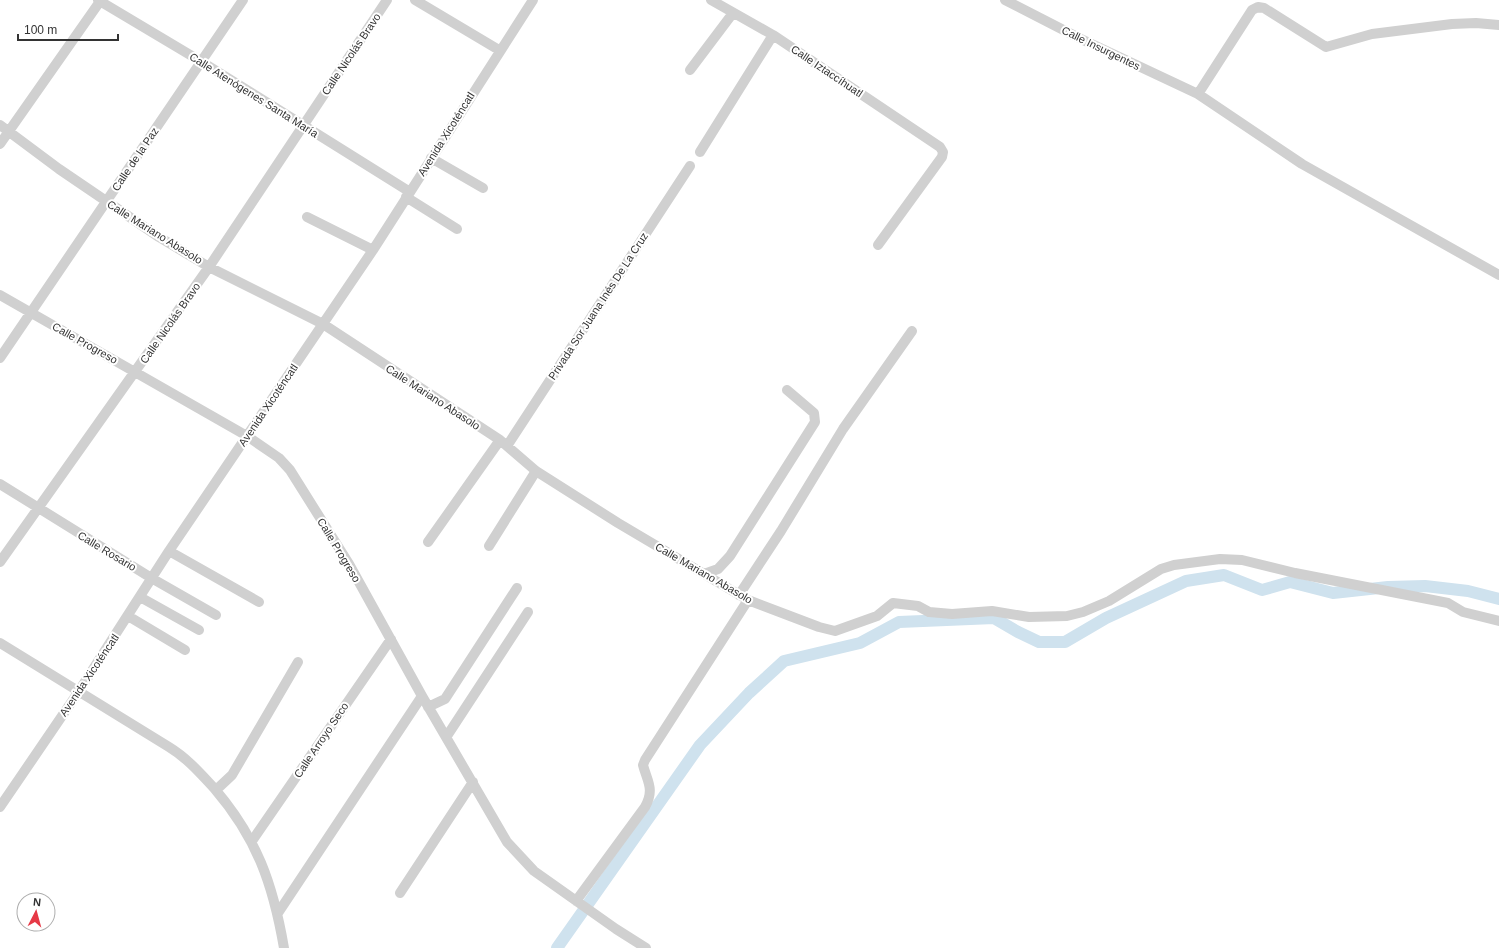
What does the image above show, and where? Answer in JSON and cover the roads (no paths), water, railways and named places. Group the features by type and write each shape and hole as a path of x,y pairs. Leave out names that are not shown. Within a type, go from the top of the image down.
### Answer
{"street":[{"name":"Calle Atenógenes Santa María","path":"100,0 304,126 408,195 457,230"},
{"path":"0,144 4,127 100,0"},
{"name":"Calle de la Paz","path":"0,358 243,0"},
{"name":"Calle Nicolás Bravo","path":"0,562 209,267 387,0"},
{"path":"415,0 499,50"},
{"name":"Avenida Xicoténcatl","path":"0,807 153,579 169,551 373,250 499,50 533,0"},
{"name":"Calle Iztaccíhuatl","path":"711,0 773,35 940,147 943,152 942,157 878,245"},
{"name":"Calle Insurgentes","path":"1011,1 1080,39 1198,94 1302,164 1499,275"},
{"path":"1198,94 1252,10 1258,7 1264,8 1326,47 1372,34 1452,24 1476,23 1499,25"},
{"path":"690,70 733,13"},
{"path":"700,152 773,35"},
{"name":"Calle Mariano Abasolo","path":"4,127 59,169 159,237 209,267 323,324 503,443 536,471 618,523 738,595 820,627 835,631 877,616 893,603 918,606 929,612 952,614 992,611 1029,617 1067,616 1083,612 1109,601 1161,570 1174,565 1220,559 1242,560 1295,573 1448,603 1463,612 1499,621"},
{"path":"431,158 483,188"},
{"name":"Privada Sor Juana Inés De La Cruz","path":"428,542 503,443 690,166"},
{"path":"307,217 373,250"},
{"name":"Calle Progreso","path":"0,295 136,371 247,436 279,458 290,470 349,564 428,707 447,736 508,842 516,853 534,871 616,930 646,948"},
{"path":"738,595 781,531 843,429 912,331"},
{"path":"704,574 718,569 730,556 814,422 814,413 787,390"},
{"path":"489,546 536,471"},
{"name":"Calle Rosario","path":"0,484 153,579 216,615"},
{"path":"169,551 259,602"},
{"path":"428,707 445,699 517,588"},
{"path":"140,598 199,630"},
{"path":"578,903 645,807 650,793 650,782 643,765 645,760 748,600"},
{"path":"447,736 528,612"},
{"path":"128,616 185,650"},
{"name":"Calle Arroyo Seco","path":"252,841 391,639"},
{"path":"0,643 182,756 216,790 252,841 261,861 278,913 284,948"},
{"path":"216,790 232,775 298,662"},
{"path":"278,913 422,696"},
{"path":"400,893 473,782"}],"waterway":[{"path":"557,948 700,745 749,693 784,661 860,643 899,622 994,618 1039,642 1065,642 1106,618 1186,581 1224,575 1262,590 1290,582 1333,593 1388,587 1425,586 1468,591 1499,599"}]}
